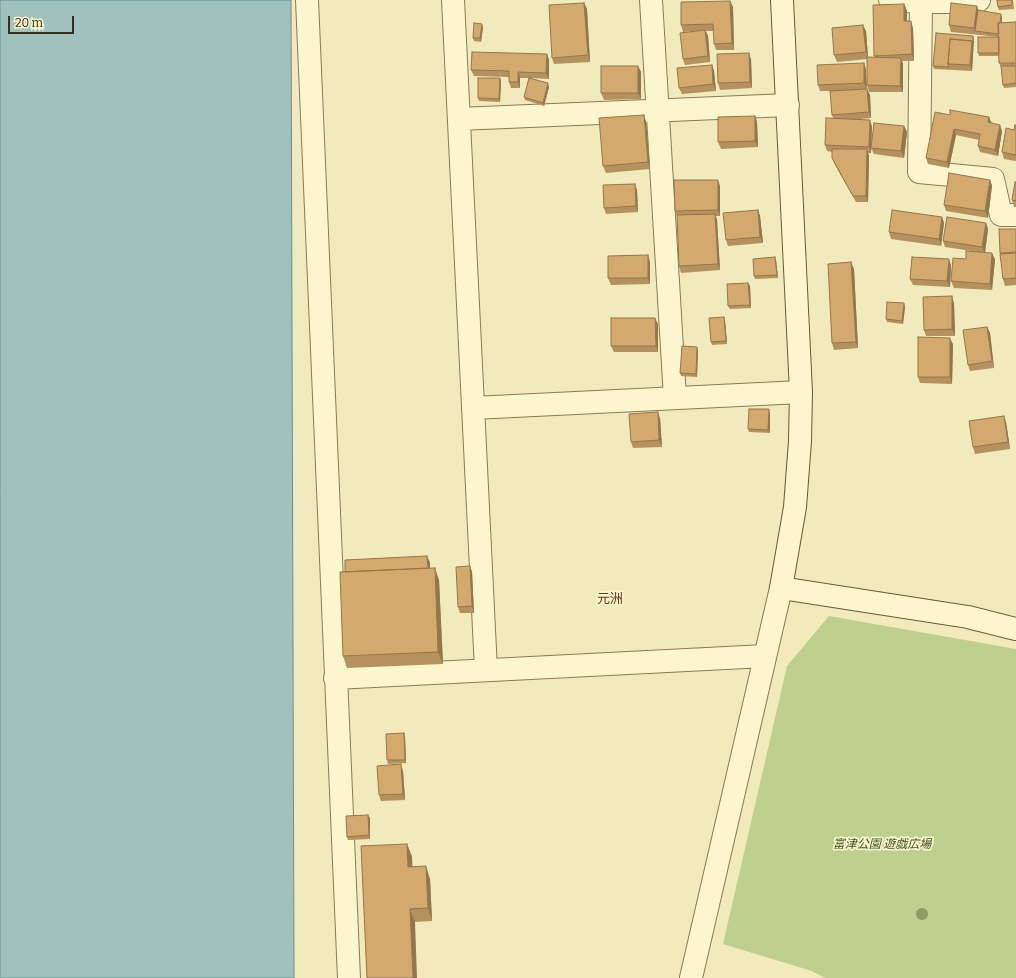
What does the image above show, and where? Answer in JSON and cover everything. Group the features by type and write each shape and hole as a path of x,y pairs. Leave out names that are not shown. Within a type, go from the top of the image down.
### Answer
{"street":[{"path":"307,0 349,978"},
{"path":"453,0 486,670"},
{"path":"651,0 675,398"},
{"path":"691,978 781,588 795,507 800,441 801,392 782,0"},
{"path":"890,0 921,2 976,2 979,0"},
{"path":"921,2 919,172 993,180 1001,216 1016,215"},
{"path":"459,119 788,105"},
{"path":"473,408 801,392"},
{"path":"781,588 968,617 1016,629"},
{"path":"335,678 765,656"}],"green space":[{"name":"富津公園 遊戯広場","path":"829,616 1016,649 1016,978 825,978 812,971 723,944 787,666"}],"water":[{"path":"0,0 291,0 294,978 0,978"}],"building":[{"path":"997,0 1012,0 1012,5 998,7"},
{"path":"730,1 732,43 714,44 713,24 681,25 681,2"},
{"path":"584,3 588,55 552,58 549,5"},
{"path":"951,3 977,6 974,28 949,25"},
{"path":"904,4 904,21 911,21 912,54 874,56 873,5"},
{"path":"978,10 1001,14 1000,23 998,23 999,34 975,31"},
{"path":"1016,22 1016,63 999,63 998,23"},
{"path":"474,23 482,24 480,38 473,38"},
{"path":"863,25 866,52 834,55 832,28"},
{"path":"705,30 708,56 683,59 680,33"},
{"path":"936,33 973,36 973,43 972,41 950,39 949,67 933,66"},
{"path":"978,37 999,37 999,53 978,53"},
{"path":"950,39 972,41 970,65 948,64"},
{"path":"472,52 547,54 546,73 518,72 518,82 509,82 509,71 471,70"},
{"path":"749,53 750,82 718,83 717,54"},
{"path":"867,57 901,58 900,86 867,85"},
{"path":"864,63 864,83 818,85 817,65"},
{"path":"712,65 713,84 679,88 677,68"},
{"path":"601,66 638,66 638,93 601,93"},
{"path":"1001,66 1016,66 1016,83 1003,85"},
{"path":"478,78 500,78 499,99 478,98"},
{"path":"529,78 548,83 543,103 524,97"},
{"path":"867,89 869,112 832,115 830,91"},
{"path":"950,110 989,117 988,122 1000,125 995,150 978,146 980,134 954,129 947,162 926,158 935,112 950,115"},
{"path":"644,115 648,162 603,166 599,118"},
{"path":"755,116 755,141 718,142 718,117"},
{"path":"826,118 870,120 869,147 825,145"},
{"path":"874,123 904,126 901,151 871,148"},
{"path":"1015,125 1016,155 1002,152 1006,128 1014,130"},
{"path":"832,149 867,149 866,196 853,196 832,158"},
{"path":"949,173 990,180 985,211 944,205"},
{"path":"674,180 718,180 718,210 675,211"},
{"path":"1016,182 1016,201 1012,200"},
{"path":"635,184 636,206 604,208 603,185"},
{"path":"758,210 760,237 726,240 723,213"},
{"path":"892,210 942,217 939,239 889,232"},
{"path":"715,214 718,264 679,266 677,215"},
{"path":"947,217 986,223 982,247 943,241"},
{"path":"999,229 1016,229 1016,252 1000,253"},
{"path":"966,251 992,253 990,284 951,281 953,258 966,259"},
{"path":"1016,253 1016,278 1003,279 1000,254"},
{"path":"648,255 648,278 608,278 608,256"},
{"path":"775,257 777,275 754,276 753,259"},
{"path":"912,257 949,259 947,281 910,279"},
{"path":"851,262 856,342 832,343 828,264"},
{"path":"748,283 750,305 728,306 727,284"},
{"path":"952,296 952,329 924,330 923,297"},
{"path":"887,302 904,303 902,321 886,319"},
{"path":"724,317 726,341 711,342 709,318"},
{"path":"611,318 655,318 656,346 611,346"},
{"path":"987,327 992,361 968,365 963,330"},
{"path":"918,337 950,338 950,377 918,377"},
{"path":"682,346 697,347 696,374 680,373"},
{"path":"749,409 769,409 768,430 748,429"},
{"path":"658,412 659,440 631,442 629,414"},
{"path":"1004,416 1008,442 973,447 969,421"},
{"path":"427,556 428,568 345,572 345,560"},
{"path":"470,566 472,606 458,607 456,567"},
{"path":"435,568 438,652 343,656 340,572"},
{"path":"404,733 405,760 387,760 386,734"},
{"path":"401,764 403,794 379,795 377,766"},
{"path":"368,815 369,835 347,837 346,816"},
{"path":"407,844 408,867 426,866 428,908 410,909 413,978 367,978 361,846"}],"district":[{"name":"元洲","path":"610,599"}]}
